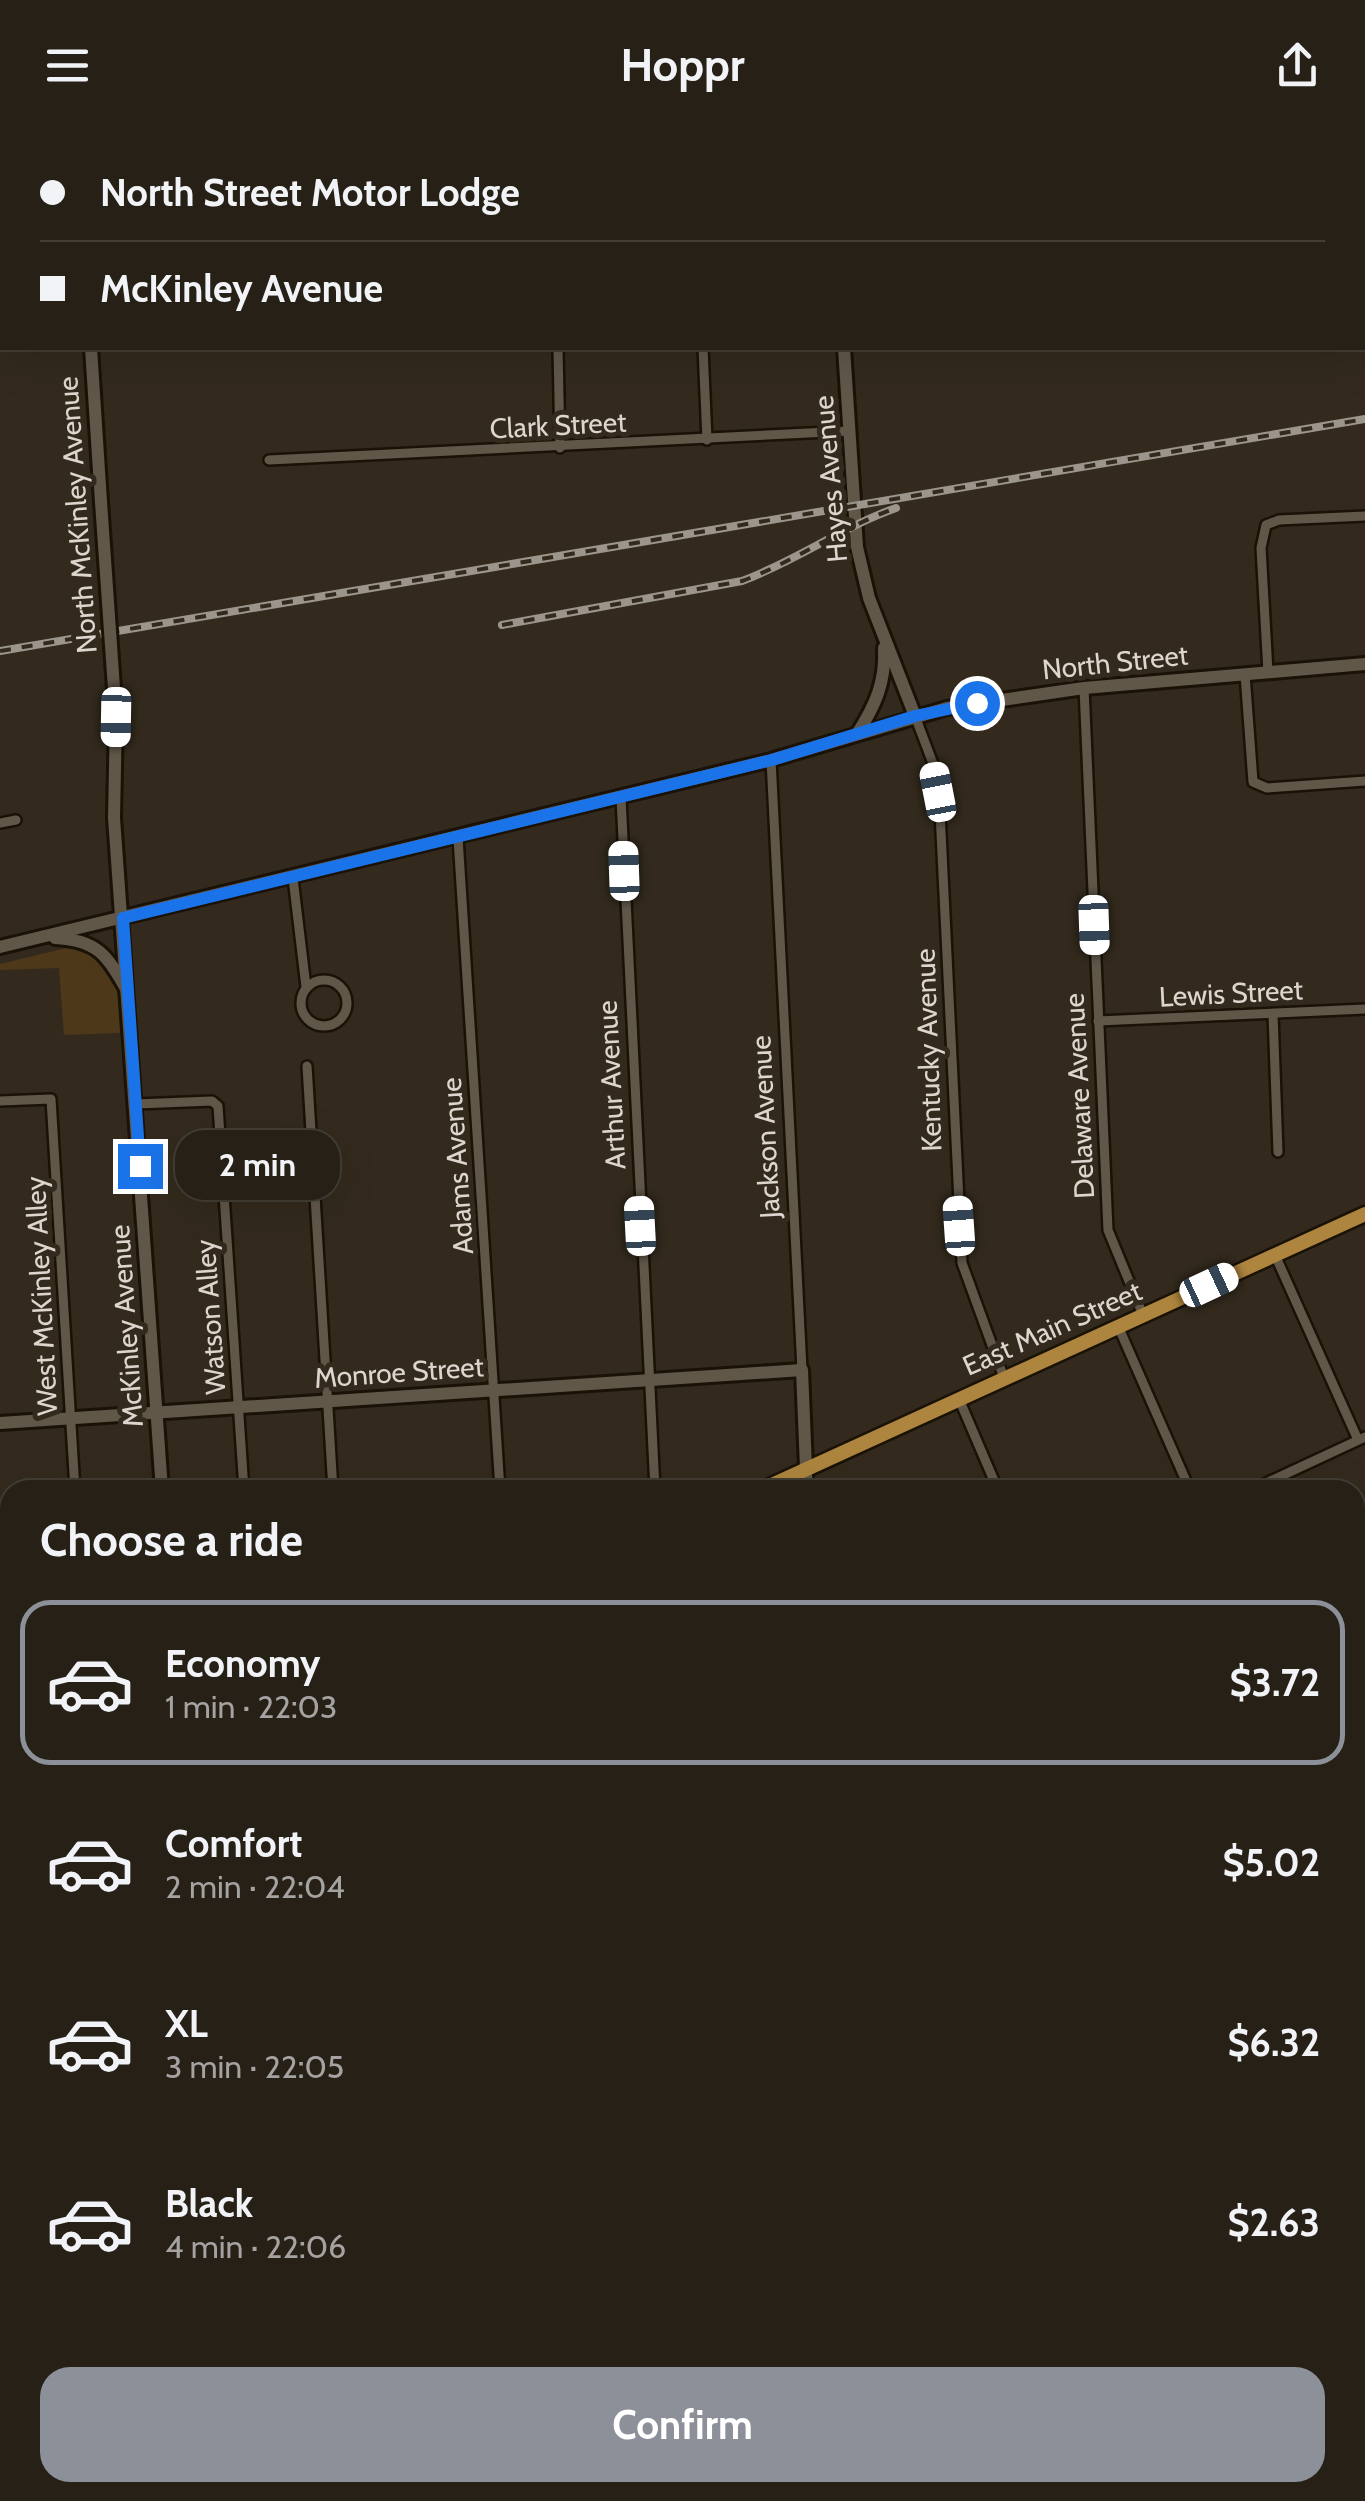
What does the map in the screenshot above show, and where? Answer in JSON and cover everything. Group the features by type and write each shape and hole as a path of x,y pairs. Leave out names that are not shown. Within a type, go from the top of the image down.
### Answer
{"main road":[{"name":"East Main Street","path":"781,1480 1365,1214"}],"street":[{"name":"North McKinley Avenue","path":"91,350 116,717 114,818 123,918"},
{"path":"558,350 560,448"},
{"path":"703,350 707,440"},
{"name":"Hayes Avenue","path":"844,350 857,547 869,598 915,716"},
{"name":"Clark Street","path":"268,460 849,431"},
{"path":"1268,672 1261,548 1266,525 1279,520 1365,516"},
{"path":"857,734 877,702 884,676 884,636"},
{"name":"North Street","path":"0,946 621,798 772,760 947,708 1084,688 1365,664"},
{"path":"1245,674 1252,782 1258,786 1365,781"},
{"name":"Delaware Avenue","path":"1084,688 1108,1230 1143,1315"},
{"name":"Kentucky Avenue","path":"915,716 932,760 940,812 962,1263 1004,1378"},
{"name":"Jackson Avenue","path":"772,760 808,1480"},
{"name":"Arthur Avenue","path":"621,798 654,1480"},
{"path":"0,822 16,820"},
{"name":"Adams Avenue","path":"458,838 499,1480"},
{"path":"293,878 306,987 300,1005 310,1022 328,1026 342,1018 348,1004 337,984 321,980 306,987"},
{"name":"McKinley Avenue","path":"123,918 161,1480"},
{"path":"37,938 76,939 100,950 113,964 128,994"},
{"name":"Lewis Street","path":"1098,1021 1365,1009"},
{"path":"1273,1014 1278,1152"},
{"path":"307,1066 333,1480"},
{"name":"West McKinley Alley","path":"0,1102 51,1099 74,1480"},
{"name":"Watson Alley","path":"136,1104 212,1101 218,1106 243,1480"},
{"path":"1272,1480 1362,1438 1275,1254"},
{"path":"1118,1326 1186,1480"},
{"name":"Monroe Street","path":"0,1423 802,1370"},
{"path":"958,1398 994,1480"}],"shaded area":[{"path":"79,945 116,971 120,1033 64,1035 59,968 0,970 0,964"}],"railway":[{"path":"0,651 1365,419"},
{"path":"502,625 742,581 896,508"}],"route":[{"path":"140,1166 123,918 772,760 915,716 977,703"}]}
